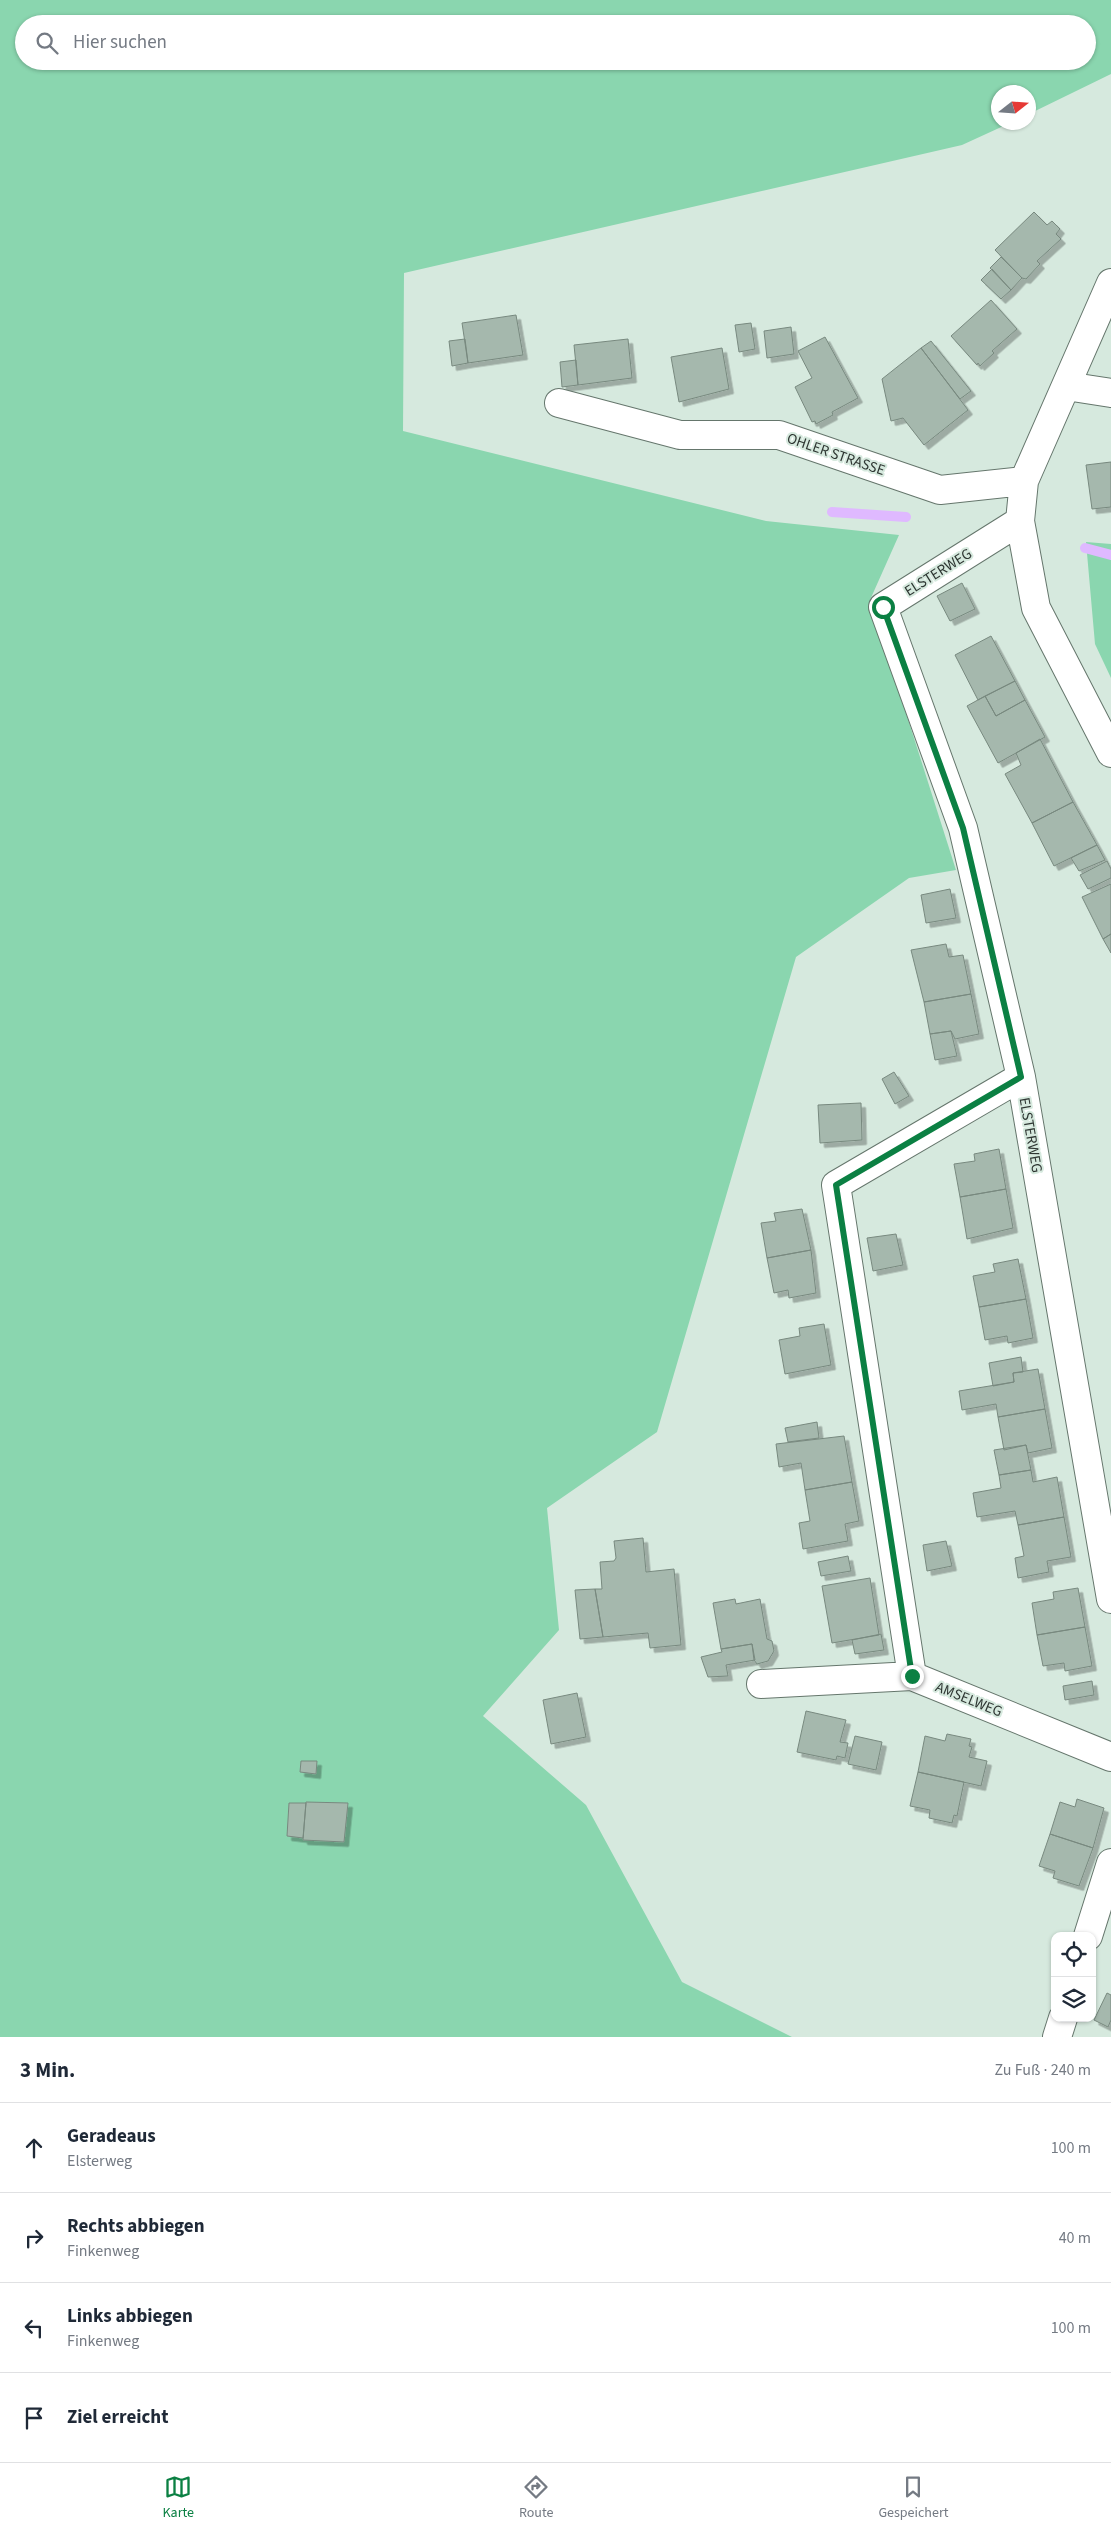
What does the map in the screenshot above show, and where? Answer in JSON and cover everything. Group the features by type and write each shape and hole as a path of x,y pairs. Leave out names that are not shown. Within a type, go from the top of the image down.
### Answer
{"street":[{"path":"1111,283 1024,481 1020,521 1036,608 1111,753"},
{"path":"1066,386 1111,393"},
{"name":"OHLER STRASSE","path":"559,403 680,435 779,435 940,490 1024,481"},
{"name":"ELSTERWEG","path":"1020,521 883,607 963,828 1021,1077 1111,1599"},
{"path":"912,1676 836,1185 1021,1077"},
{"name":"AMSELWEG","path":"761,1684 912,1676 1111,1757"},
{"path":"1089,1932 1111,1863"},
{"path":"1057,2037 1062,2022"}],"green space":[{"path":"0,0 1111,0 1111,74 1036,111 1036,85 991,85 991,130 995,130 962,145 404,273 403,431 766,521 899,535 870,600 956,870 909,878 796,957 657,1432 547,1508 559,1630 483,1716 586,1805 682,1982 792,2037 0,2037"},
{"path":"1086,542 1111,544 1111,678 1095,644"}],"building":[{"path":"1034,212 1047,225 1052,221 1060,229 1056,234 1061,239 1037,261 1040,264 1026,279 1022,278 995,250"},
{"path":"1001,257 1022,278 1011,290 990,268"},
{"path":"992,269 1011,290 1001,299 981,280"},
{"path":"991,300 1017,329 992,351 994,353 980,366 951,336"},
{"path":"516,315 523,355 468,363 462,323"},
{"path":"751,323 755,349 739,352 735,325"},
{"path":"791,327 794,354 767,358 764,331"},
{"path":"825,337 858,398 832,412 833,415 816,424 815,421 812,422 795,387 812,378 798,351"},
{"path":"465,339 468,363 452,366 449,341"},
{"path":"628,339 632,378 578,385 574,345"},
{"path":"931,341 971,391 960,399 921,348"},
{"path":"722,348 729,389 679,402 671,357"},
{"path":"921,348 968,410 924,445 903,418 891,421 882,379"},
{"path":"576,360 578,385 562,387 560,362"},
{"path":"1111,462 1111,507 1092,509 1086,465"},
{"path":"962,583 975,609 950,621 937,596"},
{"path":"991,636 1015,681 978,700 955,655"},
{"path":"1015,681 1025,700 996,716 985,696"},
{"path":"985,696 996,716 1025,700 1045,737 998,763 967,706"},
{"path":"1040,739 1073,802 1032,823 1005,774 1021,765 1016,753"},
{"path":"1073,802 1097,845 1054,866 1032,823"},
{"path":"1097,845 1105,860 1079,871 1071,858"},
{"path":"1107,861 1111,869 1111,878 1088,889 1080,875"},
{"path":"1111,884 1111,934 1103,939 1082,897"},
{"path":"950,889 956,918 926,923 921,895"},
{"path":"1111,934 1111,953 1103,939"},
{"path":"946,944 949,957 963,955 971,994 924,1002 911,950"},
{"path":"971,994 979,1034 955,1039 951,1031 930,1034 924,1002"},
{"path":"951,1031 957,1056 935,1060 930,1034"},
{"path":"894,1072 909,1096 895,1104 882,1079"},
{"path":"861,1103 862,1140 820,1143 818,1105"},
{"path":"999,1149 1006,1189 960,1197 954,1164 975,1161 974,1154"},
{"path":"1006,1189 1013,1228 967,1239 960,1197"},
{"path":"802,1209 811,1250 767,1258 761,1223 776,1221 774,1213"},
{"path":"896,1234 903,1265 873,1271 867,1238"},
{"path":"811,1250 816,1293 789,1298 788,1290 774,1293 767,1258"},
{"path":"1018,1259 1026,1299 979,1307 973,1276 995,1272 993,1264"},
{"path":"1026,1299 1033,1338 1008,1343 1007,1336 985,1340 979,1307"},
{"path":"824,1324 831,1365 785,1374 779,1340 800,1336 799,1328"},
{"path":"1021,1357 1023,1372 1013,1373 1014,1382 993,1386 989,1363"},
{"path":"1038,1369 1045,1409 998,1417 996,1404 962,1410 959,1391 1014,1382 1013,1373"},
{"path":"1045,1409 1052,1448 1028,1453 1026,1445 1004,1450 998,1417"},
{"path":"817,1422 819,1438 788,1442 785,1428"},
{"path":"844,1436 852,1482 805,1490 801,1463 779,1467 776,1444"},
{"path":"1026,1445 1031,1470 999,1475 994,1450"},
{"path":"1031,1470 1033,1482 1057,1477 1064,1517 1018,1525 1015,1511 977,1517 973,1493 1001,1488 999,1475"},
{"path":"852,1482 859,1521 845,1524 848,1541 803,1549 799,1523 810,1521 805,1490"},
{"path":"1064,1517 1071,1557 1047,1561 1049,1572 1018,1578 1015,1558 1024,1556 1018,1525"},
{"path":"643,1538 646,1572 674,1569 681,1645 650,1648 648,1633 603,1637 595,1589 602,1589 600,1562 614,1561 616,1558 614,1541"},
{"path":"946,1541 952,1566 927,1571 923,1545"},
{"path":"848,1556 851,1571 821,1576 818,1562"},
{"path":"870,1578 879,1635 832,1643 822,1586"},
{"path":"1078,1588 1085,1627 1037,1635 1032,1603 1054,1599 1053,1592"},
{"path":"595,1589 603,1637 580,1639 575,1590"},
{"path":"735,1599 736,1604 760,1599 767,1639 772,1641 774,1651 768,1661 757,1664 754,1660 752,1644 721,1649 713,1603"},
{"path":"1085,1627 1092,1666 1065,1671 1064,1663 1043,1666 1037,1635"},
{"path":"881,1634 884,1650 855,1654 852,1640"},
{"path":"752,1644 755,1660 726,1665 728,1676 708,1677 701,1657 722,1652 721,1649"},
{"path":"1092,1681 1094,1695 1065,1700 1063,1686"},
{"path":"577,1693 586,1737 551,1744 543,1700"},
{"path":"806,1711 846,1720 840,1742 848,1743 845,1758 837,1756 836,1760 797,1752"},
{"path":"947,1734 971,1739 969,1746 972,1747 969,1757 987,1761 981,1786 918,1772 925,1736 945,1741"},
{"path":"855,1736 882,1742 876,1770 848,1764"},
{"path":"301,1761 317,1761 316,1774 300,1772"},
{"path":"918,1772 964,1782 957,1816 954,1815 952,1823 929,1818 930,1810 910,1806"},
{"path":"1077,1799 1104,1808 1093,1848 1050,1834 1060,1802 1075,1807"},
{"path":"306,1802 348,1803 344,1842 303,1840"},
{"path":"289,1803 306,1803 303,1838 287,1836"},
{"path":"1050,1834 1093,1848 1079,1886 1053,1878 1055,1871 1039,1866"},
{"path":"1107,1993 1111,1995 1111,2020 1108,2027 1096,2021 1096,2016"}],"waterway":[{"path":"832,512 906,517"},
{"path":"1085,548 1111,555"}],"route":[{"path":"883,607 963,828 1021,1077 836,1185 912,1676"}]}
